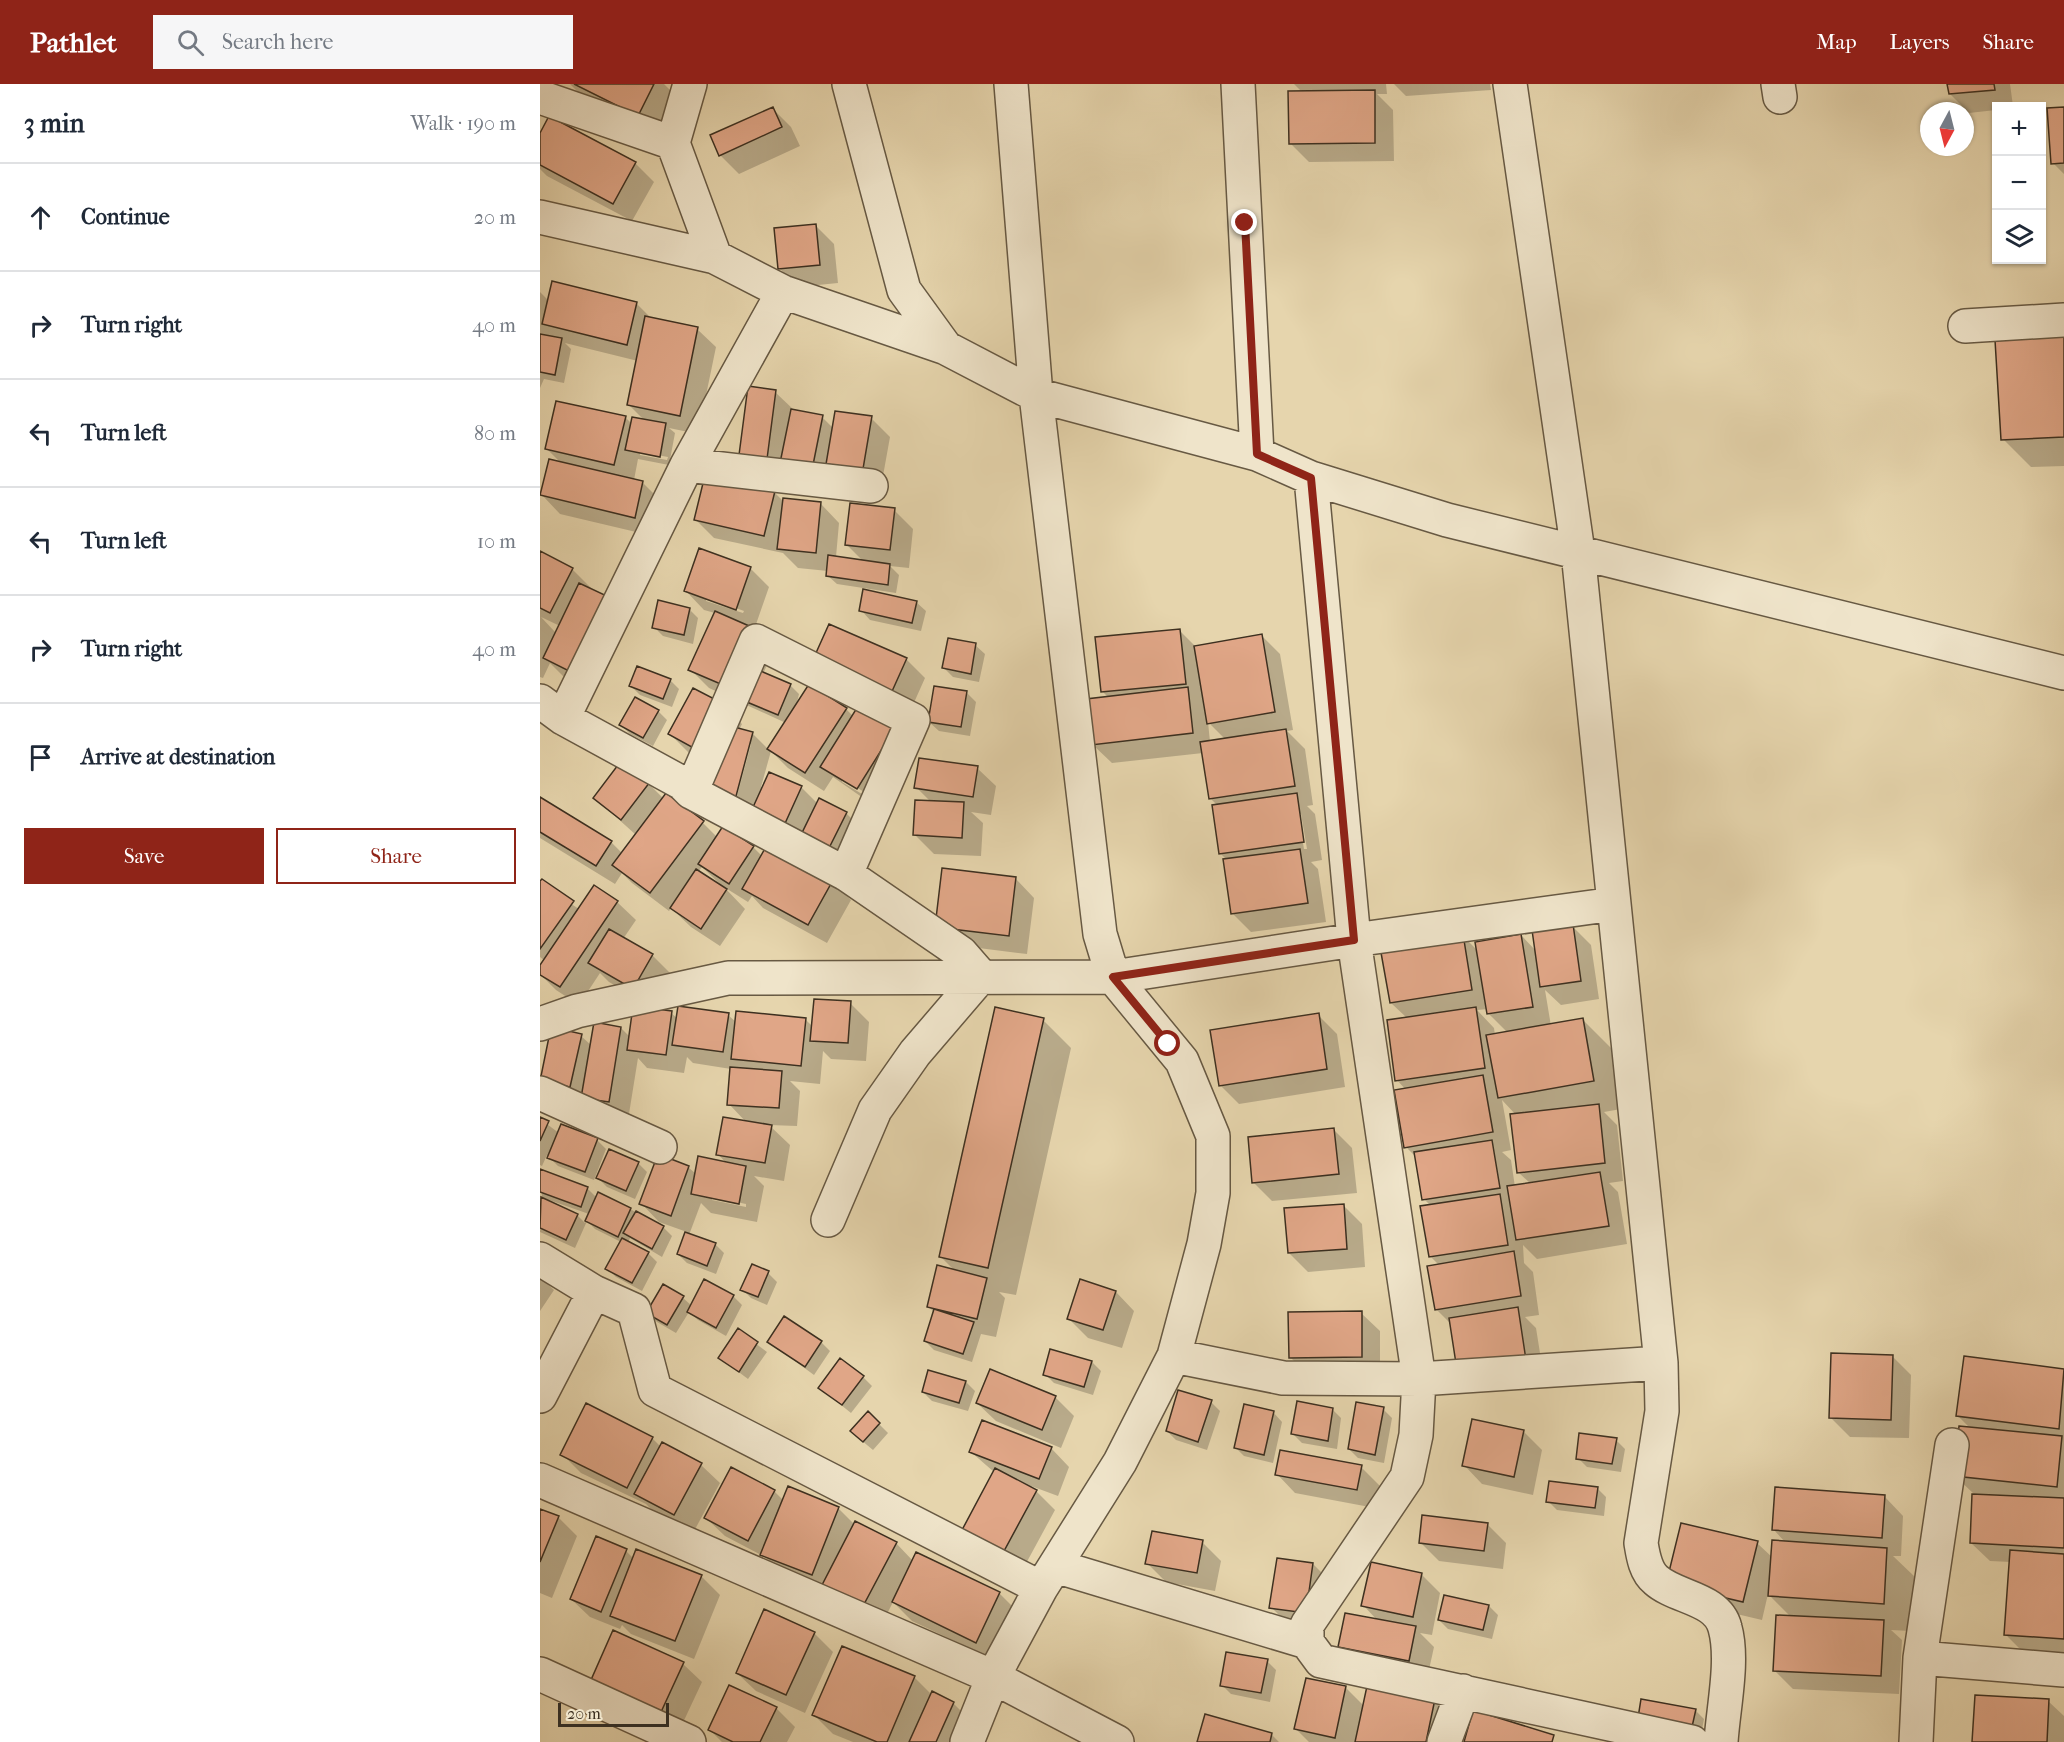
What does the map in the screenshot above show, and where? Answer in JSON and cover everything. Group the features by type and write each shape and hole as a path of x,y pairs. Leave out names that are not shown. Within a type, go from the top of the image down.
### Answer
{"street":[{"path":"690,84 673,143 715,257"},
{"path":"849,84 904,290 946,348"},
{"path":"967,1742 993,1677 1048,1577 1120,1462 1174,1356 1204,1244 1213,1193 1213,1136 1182,1061 1113,977 1100,934 1036,395 1011,84"},
{"path":"1238,84 1257,454"},
{"path":"1510,84 1578,552 1661,1363 1662,1411 1641,1543 1644,1561 1655,1580 1717,1611 1725,1627 1728,1657 1720,1742"},
{"path":"540,97 673,143"},
{"path":"540,217 715,257 783,292 946,348 1036,395 1257,454 1311,478 1448,519 2064,673"},
{"path":"783,292 548,713 682,783 691,792 846,874 961,953 981,976"},
{"path":"1965,326 2064,320"},
{"path":"687,465 871,486"},
{"path":"1307,1642 1307,1625 1407,1476 1416,1435 1419,1378 1354,940 1311,478"},
{"path":"691,792 756,641 913,720 846,874"},
{"path":"540,1024 576,1011 728,978 1113,977 1354,940 1614,904"},
{"path":"828,1220 875,1110 915,1053 981,976"},
{"path":"540,1093 660,1147"},
{"path":"540,1259 594,1292 634,1310 655,1390 1048,1577 1307,1642 1322,1661 1692,1742"},
{"path":"540,1396 548,1360 594,1292"},
{"path":"1174,1356 1283,1378 1419,1378 1661,1363"},
{"path":"1916,1742 1920,1659 1952,1445"},
{"path":"540,1480 993,1677 1117,1742"},
{"path":"1920,1659 2064,1670"},
{"path":"540,1674 689,1742"},
{"path":"1444,1742 1463,1691"}],"building":[{"path":"574,84 654,84 638,116"},
{"path":"1947,84 1994,84 1995,90 1949,94"},
{"path":"1375,90 1375,143 1289,144 1288,91"},
{"path":"773,107 782,127 719,156 710,135"},
{"path":"2064,107 2064,163 2051,164 2047,108"},
{"path":"549,116 636,162 613,204 540,165 540,133"},
{"path":"816,224 820,265 778,269 774,228"},
{"path":"552,281 637,302 627,345 542,324"},
{"path":"645,316 698,327 680,416 627,405"},
{"path":"540,334 562,338 555,375 540,372"},
{"path":"2064,336 2064,437 2001,440 1995,340"},
{"path":"748,386 776,390 767,459 739,455"},
{"path":"556,401 626,416 614,465 545,449"},
{"path":"791,409 823,415 812,470 780,463"},
{"path":"835,411 872,416 863,469 826,464"},
{"path":"632,417 666,423 660,457 625,450"},
{"path":"549,459 643,481 635,518 540,495"},
{"path":"705,475 775,491 764,536 694,520"},
{"path":"783,498 821,502 816,553 777,549"},
{"path":"850,503 895,508 890,550 845,545"},
{"path":"699,548 751,567 736,610 684,591"},
{"path":"540,551 573,568 550,613 540,608"},
{"path":"828,555 890,564 888,585 826,576"},
{"path":"579,583 609,597 573,673 543,658"},
{"path":"863,589 917,601 912,623 859,611"},
{"path":"658,600 690,608 684,635 652,628"},
{"path":"715,611 756,629 730,688 688,670"},
{"path":"829,624 907,658 889,698 811,664"},
{"path":"1180,629 1186,684 1101,692 1095,637"},
{"path":"1262,634 1275,712 1207,724 1194,646"},
{"path":"948,638 976,643 971,674 942,668"},
{"path":"637,666 671,679 663,699 629,686"},
{"path":"756,669 791,684 778,715 742,700"},
{"path":"809,684 847,708 805,773 767,749"},
{"path":"934,686 967,691 961,727 928,722"},
{"path":"1188,687 1193,733 1091,745 1086,699"},
{"path":"693,688 724,704 699,751 668,734"},
{"path":"635,697 659,710 643,738 619,725"},
{"path":"860,703 897,725 857,789 820,767"},
{"path":"723,724 753,732 735,800 705,792"},
{"path":"1286,729 1295,786 1209,799 1200,742"},
{"path":"919,758 978,766 973,797 914,788"},
{"path":"621,761 650,782 621,820 593,798"},
{"path":"769,772 802,786 782,830 749,816"},
{"path":"666,793 704,821 650,893 612,865"},
{"path":"1297,793 1304,842 1219,854 1212,805"},
{"path":"540,797 612,841 596,866 540,832"},
{"path":"819,798 847,812 826,854 798,841"},
{"path":"915,800 964,802 962,838 913,835"},
{"path":"723,826 754,846 729,884 698,864"},
{"path":"767,845 833,880 808,925 742,889"},
{"path":"1300,849 1308,903 1231,914 1223,859"},
{"path":"942,868 1016,877 1009,936 935,927"},
{"path":"696,869 727,889 701,929 670,908"},
{"path":"542,879 574,901 540,949 540,881"},
{"path":"594,885 618,901 560,987 540,975 540,965"},
{"path":"1573,924 1581,981 1540,987 1532,930"},
{"path":"609,929 653,954 633,989 588,963"},
{"path":"1463,934 1472,990 1390,1003 1380,947"},
{"path":"1521,934 1533,1007 1487,1014 1475,942"},
{"path":"814,999 851,1001 848,1043 810,1041"},
{"path":"633,1006 672,1011 666,1055 627,1050"},
{"path":"678,1006 729,1013 723,1052 672,1045"},
{"path":"995,1007 1044,1018 988,1268 939,1257"},
{"path":"1476,1007 1485,1068 1395,1081 1387,1020"},
{"path":"736,1011 806,1018 801,1066 731,1059"},
{"path":"1319,1013 1327,1069 1219,1086 1210,1030"},
{"path":"1583,1018 1594,1081 1498,1098 1486,1035"},
{"path":"594,1022 621,1027 609,1102 581,1098"},
{"path":"551,1027 582,1034 570,1087 540,1081"},
{"path":"730,1067 782,1071 779,1108 727,1105"},
{"path":"1483,1075 1493,1132 1404,1148 1394,1090"},
{"path":"1599,1104 1605,1163 1517,1173 1510,1114"},
{"path":"540,1117 549,1121 540,1141"},
{"path":"723,1117 772,1125 765,1163 716,1155"},
{"path":"561,1124 598,1138 585,1172 547,1158"},
{"path":"1334,1128 1339,1174 1252,1183 1248,1137"},
{"path":"1492,1140 1500,1188 1422,1200 1414,1152"},
{"path":"609,1149 639,1162 626,1191 596,1178"},
{"path":"658,1154 689,1166 671,1216 639,1204"},
{"path":"698,1156 746,1166 739,1204 691,1194"},
{"path":"540,1169 588,1187 581,1207 540,1192"},
{"path":"1600,1172 1609,1226 1516,1240 1507,1186"},
{"path":"598,1192 631,1208 618,1237 585,1221"},
{"path":"1500,1194 1508,1245 1429,1257 1420,1206"},
{"path":"541,1197 578,1214 566,1240 540,1228"},
{"path":"1344,1204 1347,1249 1288,1253 1284,1208"},
{"path":"636,1211 664,1226 652,1249 623,1233"},
{"path":"685,1232 716,1243 707,1266 677,1254"},
{"path":"622,1238 649,1252 632,1283 605,1269"},
{"path":"1514,1251 1521,1296 1435,1310 1427,1266"},
{"path":"752,1264 769,1271 758,1297 740,1290"},
{"path":"937,1265 987,1278 977,1319 927,1307"},
{"path":"704,1279 734,1295 716,1328 687,1312"},
{"path":"1080,1279 1116,1291 1103,1330 1067,1319"},
{"path":"663,1284 684,1296 667,1325 646,1313"},
{"path":"1518,1307 1526,1360 1457,1370 1449,1318"},
{"path":"934,1309 974,1322 963,1354 924,1341"},
{"path":"1362,1311 1362,1357 1289,1358 1288,1312"},
{"path":"784,1316 822,1341 805,1367 767,1342"},
{"path":"738,1328 758,1342 739,1372 718,1358"},
{"path":"1050,1349 1092,1361 1084,1387 1043,1375"},
{"path":"1831,1353 1893,1355 1891,1420 1829,1418"},
{"path":"1964,1356 2064,1369 2059,1429 1956,1416"},
{"path":"840,1358 864,1376 842,1405 818,1388"},
{"path":"990,1369 1056,1396 1042,1430 976,1403"},
{"path":"928,1370 966,1381 959,1403 922,1392"},
{"path":"1178,1390 1212,1400 1198,1442 1166,1431"},
{"path":"1297,1401 1333,1408 1328,1441 1291,1434"},
{"path":"1356,1402 1384,1407 1375,1455 1348,1449"},
{"path":"586,1403 653,1437 627,1488 560,1455"},
{"path":"1244,1404 1274,1411 1264,1455 1234,1448"},
{"path":"868,1411 880,1423 863,1442 850,1431"},
{"path":"1472,1419 1524,1430 1514,1477 1462,1466"},
{"path":"982,1420 1052,1447 1039,1479 969,1452"},
{"path":"1959,1426 2062,1436 2057,1487 1954,1476"},
{"path":"1579,1433 1617,1438 1612,1464 1576,1459"},
{"path":"662,1442 702,1463 674,1515 634,1494"},
{"path":"1280,1450 1362,1465 1357,1490 1275,1475"},
{"path":"731,1467 775,1490 748,1541 704,1518"},
{"path":"995,1468 1037,1490 1004,1551 962,1530"},
{"path":"1549,1481 1598,1487 1595,1508 1546,1502"},
{"path":"788,1486 839,1507 812,1575 760,1555"},
{"path":"1775,1487 1885,1495 1882,1538 1772,1530"},
{"path":"1972,1494 2064,1498 2064,1548 1970,1543"},
{"path":"540,1509 559,1516 540,1562"},
{"path":"1422,1515 1488,1523 1484,1551 1419,1543"},
{"path":"855,1521 897,1542 862,1608 821,1587"},
{"path":"1681,1523 1758,1541 1743,1602 1666,1584"},
{"path":"1152,1531 1203,1540 1197,1573 1145,1564"},
{"path":"596,1536 627,1549 601,1612 570,1599"},
{"path":"1772,1540 1887,1548 1884,1604 1768,1596"},
{"path":"636,1549 702,1575 675,1641 610,1616"},
{"path":"2010,1550 2064,1554 2064,1639 2004,1635"},
{"path":"916,1552 1000,1592 976,1643 892,1602"},
{"path":"1277,1558 1313,1563 1306,1613 1269,1608"},
{"path":"1371,1562 1422,1573 1413,1617 1361,1606"},
{"path":"1444,1595 1489,1605 1483,1630 1438,1620"},
{"path":"764,1609 815,1632 786,1695 736,1673"},
{"path":"1345,1613 1416,1626 1409,1661 1338,1647"},
{"path":"1776,1615 1884,1620 1881,1676 1773,1671"},
{"path":"613,1630 684,1662 661,1712 591,1680"},
{"path":"842,1646 915,1676 887,1742 877,1742 812,1715"},
{"path":"1226,1652 1268,1659 1261,1693 1220,1686"},
{"path":"1306,1678 1346,1686 1335,1738 1294,1729"},
{"path":"729,1685 777,1707 760,1742 733,1742 708,1730"},
{"path":"1367,1686 1435,1699 1426,1742 1355,1742"},
{"path":"932,1691 954,1702 936,1742 909,1742"},
{"path":"1975,1695 2049,1699 2047,1742 1972,1742"},
{"path":"1641,1699 1696,1709 1692,1727 1638,1718"},
{"path":"1473,1710 1554,1735 1552,1742 1464,1742"},
{"path":"1205,1714 1272,1733 1270,1742 1197,1742"}],"route":[{"path":"1168,1044 1113,977 1354,940 1311,478 1257,454 1245,223"}]}
